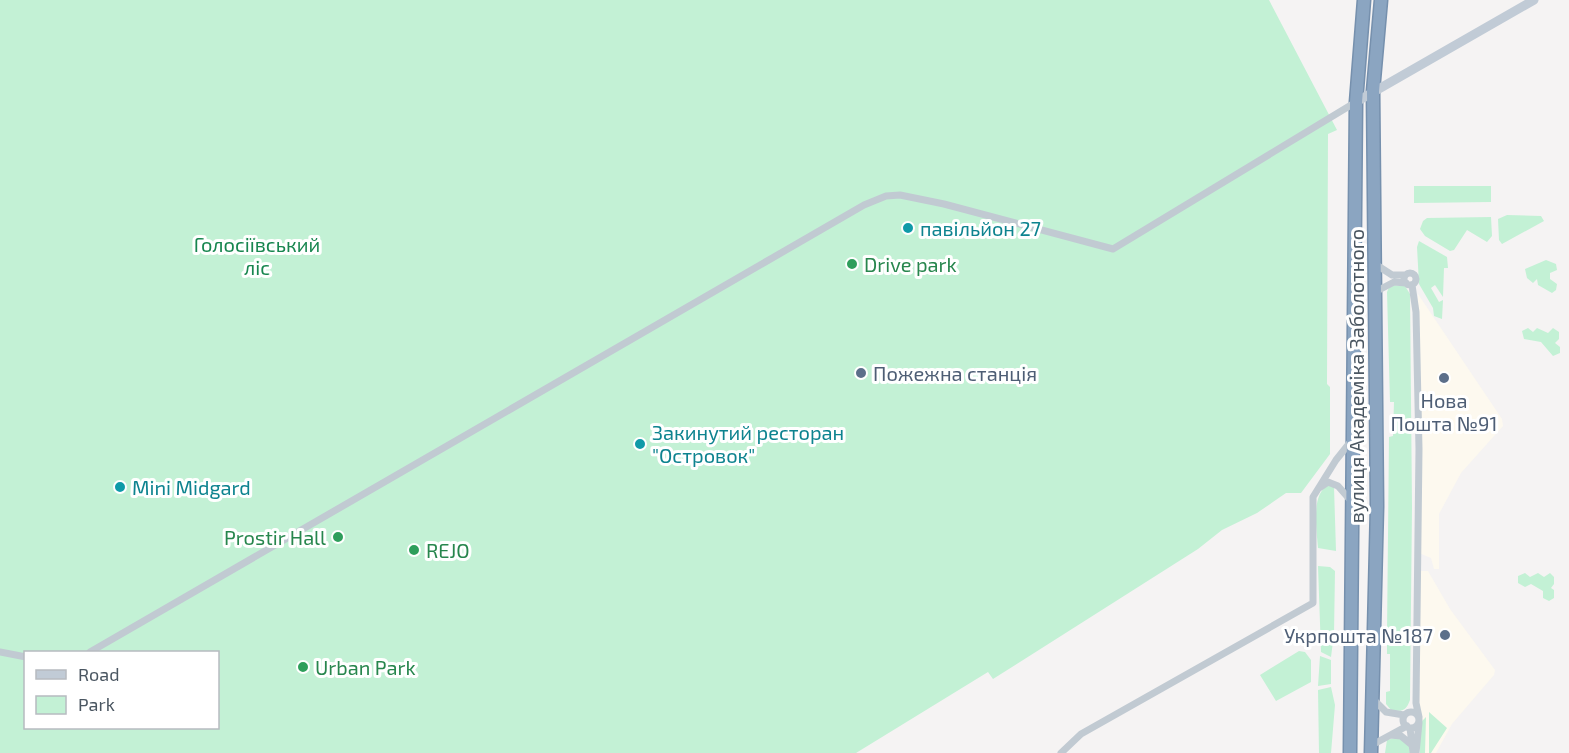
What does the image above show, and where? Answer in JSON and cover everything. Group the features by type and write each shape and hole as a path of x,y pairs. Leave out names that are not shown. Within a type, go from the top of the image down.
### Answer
{"highway":[{"name":"вулиця Академіка Заболотного","path":"1348,749 1356,102 1364,0"},
{"name":"вулиця Академіка Заболотного","path":"1372,749 1377,506 1373,91 1381,0"}],"street":[{"path":"92,651 870,202 886,196 922,199 1113,249 1373,91 1534,0"},
{"path":"1375,264 1392,275 1415,275 1416,280 1409,284 1394,282 1375,292"},
{"path":"1405,275 1416,312 1419,449 1416,703 1419,719 1414,751"},
{"path":"1061,753 1081,734 1313,603 1312,502 1317,489 1352,440"},
{"path":"1317,489 1332,483 1343,490 1352,503"},
{"path":"0,652 24,657"},
{"path":"1374,700 1386,712 1407,713 1419,719"},
{"path":"1414,751 1408,727 1403,721 1416,703"},
{"path":"1372,749 1419,719"},
{"path":"1391,735 1401,736 1414,751"}],"shaded area":[{"path":"1418,294 1502,419 1503,426 1461,473 1439,514 1439,569 1434,569 1431,558 1419,553"},
{"path":"1418,571 1428,571 1450,609 1495,670 1494,675 1452,724 1436,753 1420,753"}],"green space":[{"name":"Голосіївський ліс","path":"0,0 1269,0 1337,130 1328,134 1327,384 1330,387 1330,454 1301,493 1286,493 1257,513 1222,530 1198,549 993,679 988,672 856,753 0,753"},
{"path":"1414,186 1491,186 1491,202 1414,203"},
{"path":"1507,215 1541,216 1544,221 1502,244 1499,240 1498,219"},
{"path":"1491,217 1492,236 1487,242 1467,230 1454,250 1450,251 1425,236 1420,229 1427,218"},
{"path":"1419,241 1447,257 1448,268 1444,268 1443,297 1435,285 1431,288 1439,302 1443,300 1442,319 1434,316 1433,308 1419,284 1417,247"},
{"path":"1546,260 1556,264 1557,270 1550,273 1550,279 1557,284 1556,290 1552,293 1538,285 1537,279 1533,283 1527,278 1525,269"},
{"path":"1390,285 1405,286 1410,294 1412,507 1410,700 1405,709 1398,711 1391,710 1386,704 1386,692 1390,691 1390,654 1387,654 1387,645 1390,645 1391,634 1387,634 1389,437 1393,436 1394,402 1390,402 1387,292"},
{"path":"1528,328 1533,332 1537,328 1548,333 1553,328 1559,332 1559,339 1555,343 1560,347 1560,353 1553,356 1541,342 1524,339 1522,331"},
{"path":"1329,485 1334,487 1336,551 1318,548 1317,504 1323,489"},
{"path":"1318,566 1330,567 1335,571 1334,634 1331,657 1321,652"},
{"path":"1525,573 1530,577 1538,573 1544,577 1550,573 1554,577 1554,584 1551,588 1554,590 1554,598 1549,601 1543,598 1543,591 1531,584 1525,587 1518,583 1518,576"},
{"path":"1299,651 1305,652 1311,660 1311,682 1276,701 1260,675"},
{"path":"1320,656 1331,660 1331,684 1318,686"},
{"path":"1331,687 1335,705 1331,753 1319,753 1318,690"},
{"path":"1429,712 1447,728 1431,753 1429,753"},
{"path":"1426,717 1425,753 1420,753 1420,723"},
{"path":"1398,737 1409,745 1410,753 1385,753 1387,740"}],"place":[{"name":"павільйон 27","path":"908,228"},
{"name":"Drive park","path":"852,264"},
{"name":"Пожежна станція","path":"861,373"},
{"name":"Нова Пошта №91","path":"1444,378"},
{"name":"Закинутий ресторан \"Островок\"","path":"640,444"},
{"name":"Mini Midgard","path":"120,487"},
{"name":"Prostir Hall","path":"338,537"},
{"name":"REJO","path":"414,550"},
{"name":"Укрпошта №187","path":"1445,635"},
{"name":"Urban Park","path":"303,667"}]}
